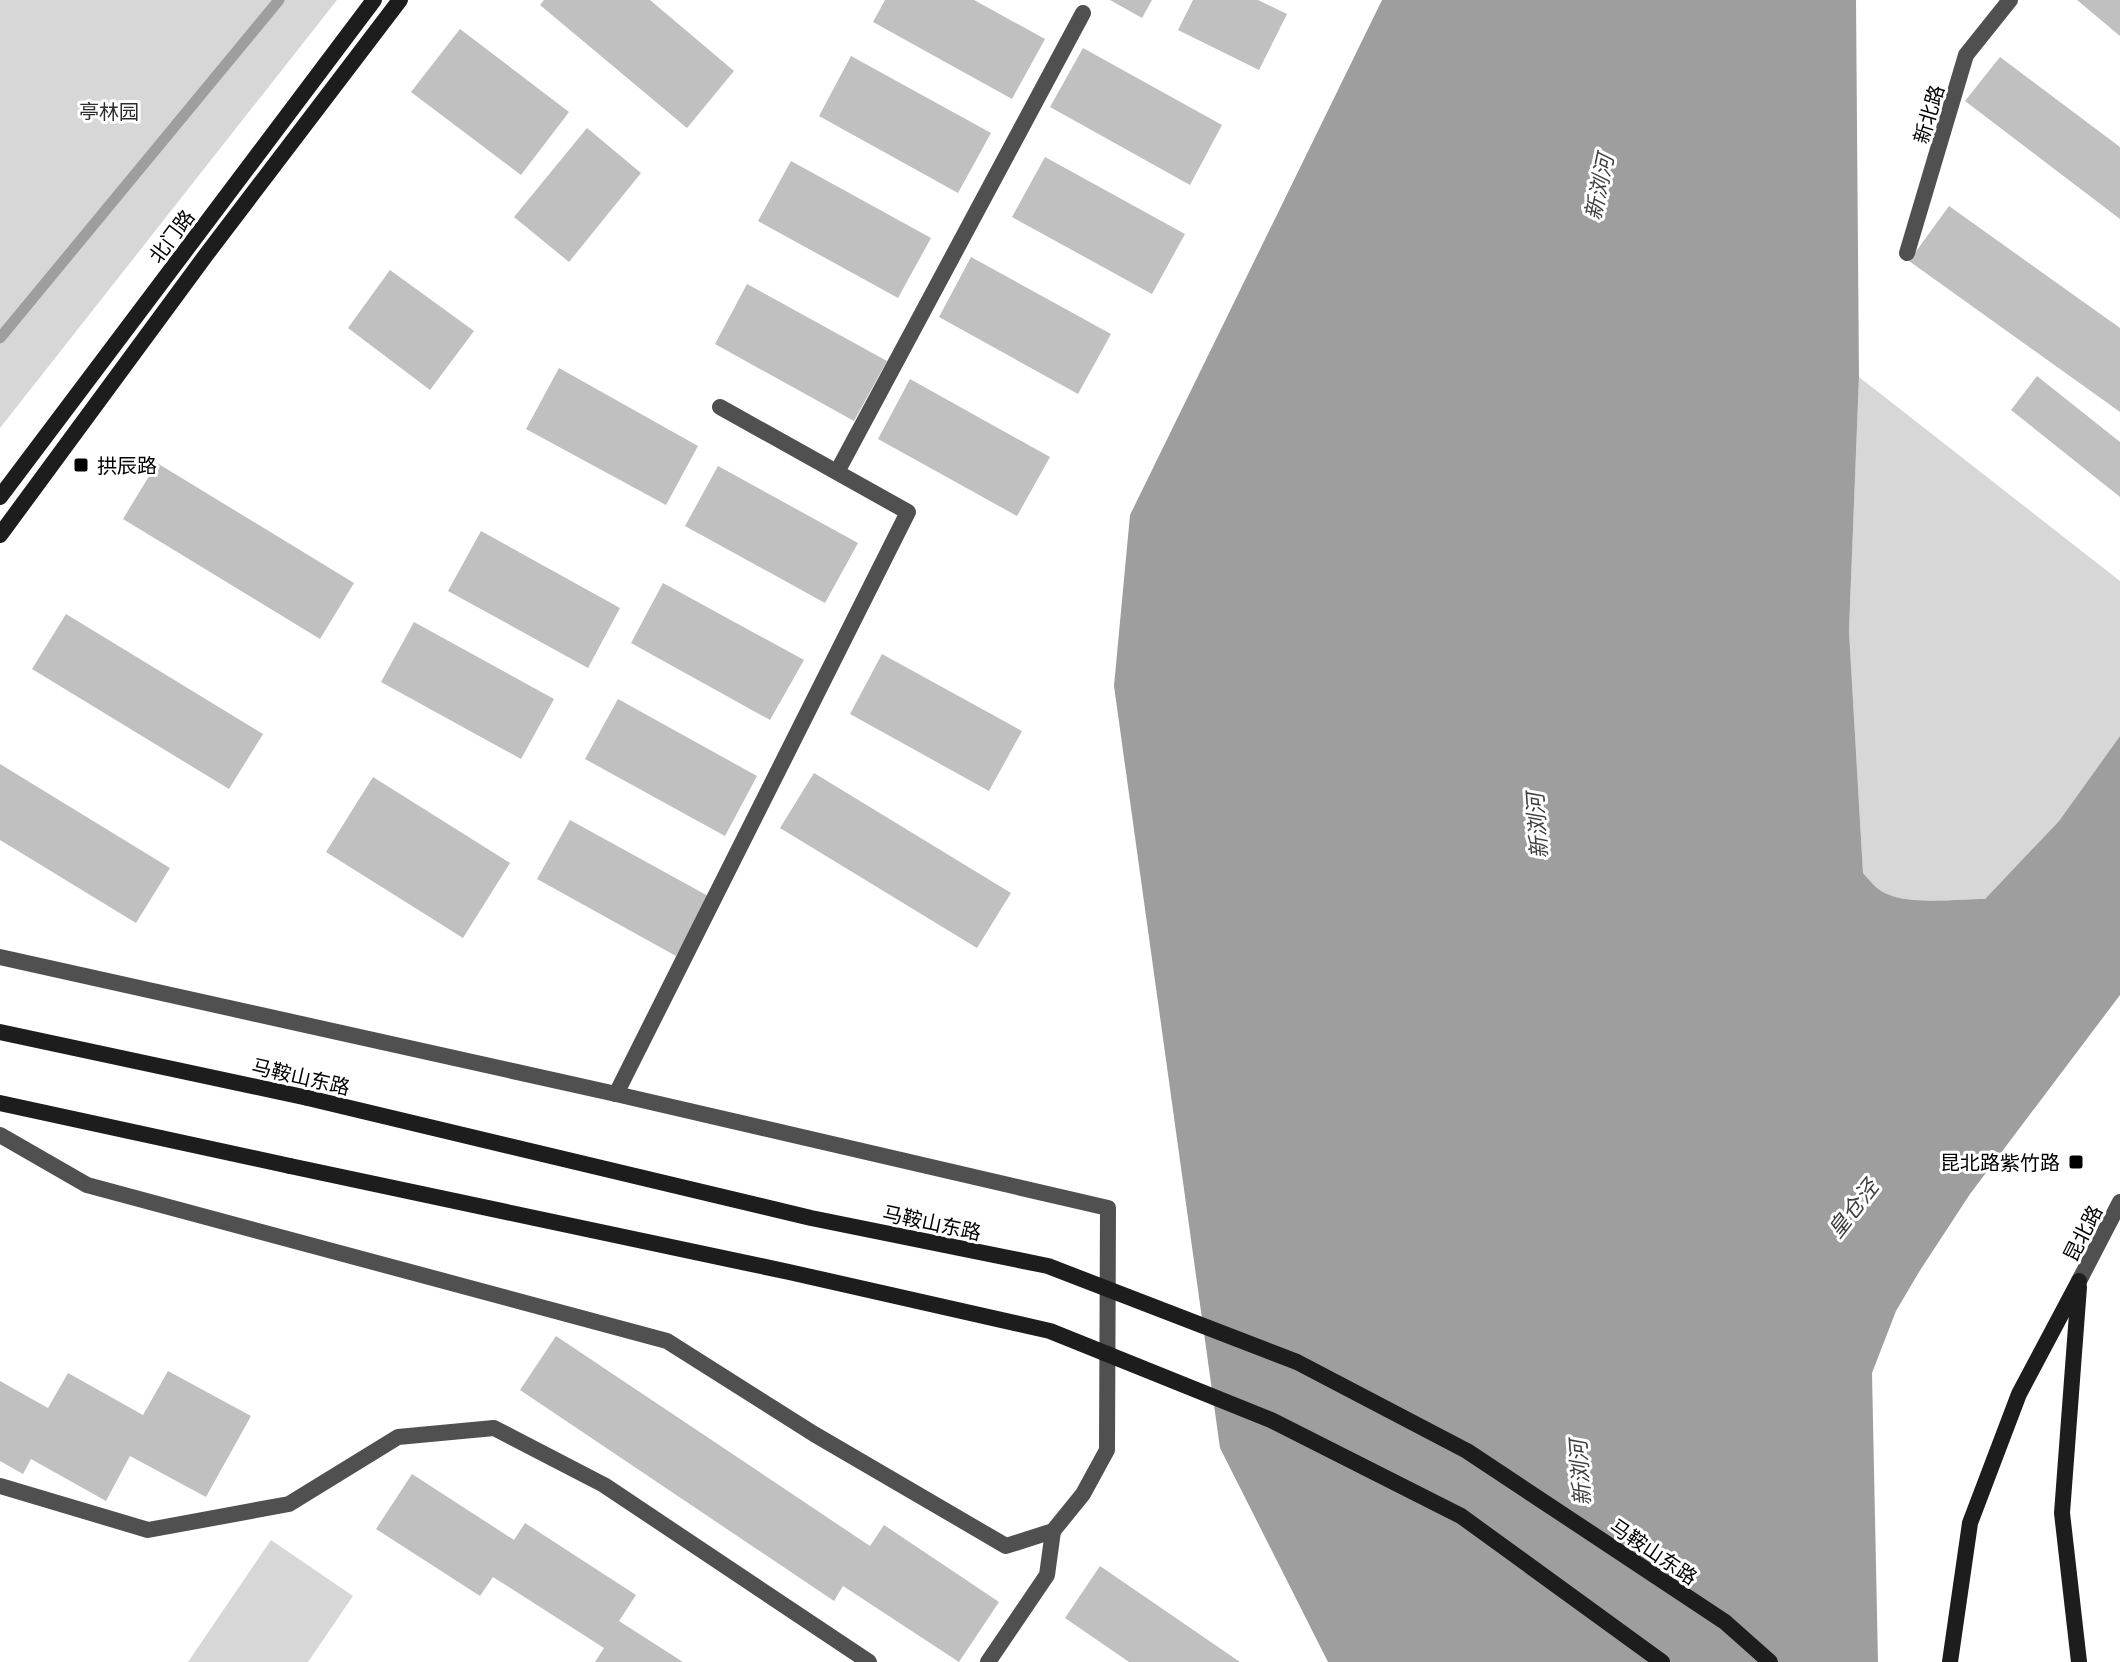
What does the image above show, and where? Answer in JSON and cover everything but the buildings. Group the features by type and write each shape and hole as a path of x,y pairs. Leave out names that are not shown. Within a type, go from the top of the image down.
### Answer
{"main road":[{"name":"北门路","path":"0,497 374,0"},
{"path":"0,535 206,255 400,0"},
{"name":"马鞍山东路","path":"0,1032 308,1098 811,1218 1048,1266 1297,1362 1467,1451 1725,1622 1770,1662"},
{"path":"0,1103 773,1268 1050,1331 1271,1420 1461,1516 1662,1662"},
{"path":"1950,1662 1970,1523 2019,1394 2079,1281"},
{"path":"2079,1281 2062,1513 2079,1662"}],"street":[{"name":"新北路","path":"1907,253 1966,55 2010,0"},
{"path":"837,472 1083,13"},
{"path":"616,1094 908,512 720,407"},
{"path":"0,957 616,1094 1108,1208 1107,1450 1083,1494 1053,1531 1047,1575 988,1662"},
{"path":"0,1135 87,1185 667,1341 814,1434 1006,1546 1053,1531"},
{"name":"昆北路","path":"2079,1281 2120,1202"},
{"path":"0,1486 148,1530 289,1504 398,1437 494,1428 604,1485 869,1662"}],"green space":[{"name":"亭林园","path":"0,0 337,0 0,428"},
{"path":"1859,377 2120,581 2120,736 2059,821 1985,899 1921,900 1897,897 1880,890 1863,873 1849,631"},
{"path":"271,1540 353,1596 308,1662 188,1662"}],"water":[{"path":"1382,0 1856,0 1859,377 1849,631 1863,873 1880,890 1897,897 1921,900 1985,899 2059,821 2120,736 2120,995 1970,1194 1896,1311 1872,1373 1878,1662 1328,1662 1220,1448 1114,686 1130,515"}],"waterway":[{"path":"0,338 279,0"}],"place":[{"name":"拱辰路","path":"81,465"},
{"name":"昆北路紫竹路","path":"2076,1162"}],"water label":[{"name":"新浏河","path":"1598,187"},
{"name":"新浏河","path":"1536,826"},
{"name":"皇仓泾","path":"1852,1208"},
{"name":"新浏河","path":"1579,1473"}]}
